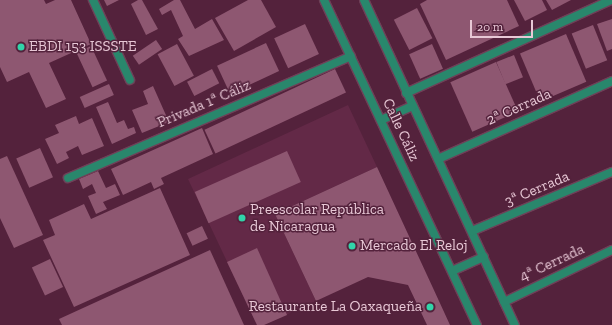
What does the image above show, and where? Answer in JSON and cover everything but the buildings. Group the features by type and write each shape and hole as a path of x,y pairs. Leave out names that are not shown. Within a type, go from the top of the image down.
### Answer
{"street":[{"path":"93,0 130,80"},
{"name":"Calle Cáliz","path":"324,0 477,325"},
{"name":"Calle Cáliz","path":"364,0 515,325"},
{"path":"406,92 611,0"},
{"name":"Privada 1ª Cáliz","path":"68,178 351,56"},
{"name":"2ª Cerrada","path":"438,159 612,81"},
{"path":"381,120 413,106"},
{"name":"3ª Cerrada","path":"472,231 612,172"},
{"name":"4ª Cerrada","path":"504,302 612,250"},
{"path":"452,271 484,256"}],"shaded area":[{"name":"Preescolar República de Nicaragua","path":"348,105 377,167 275,214 316,301 264,325 257,325 188,179"}],"place":[{"name":"EBDI 153 ISSSTE","path":"21,47"},
{"name":"Preescolar República de Nicaragua","path":"242,218"},
{"name":"Mercado El Reloj","path":"352,246"},
{"name":"Restaurante La Oaxaqueña","path":"430,307"}]}
